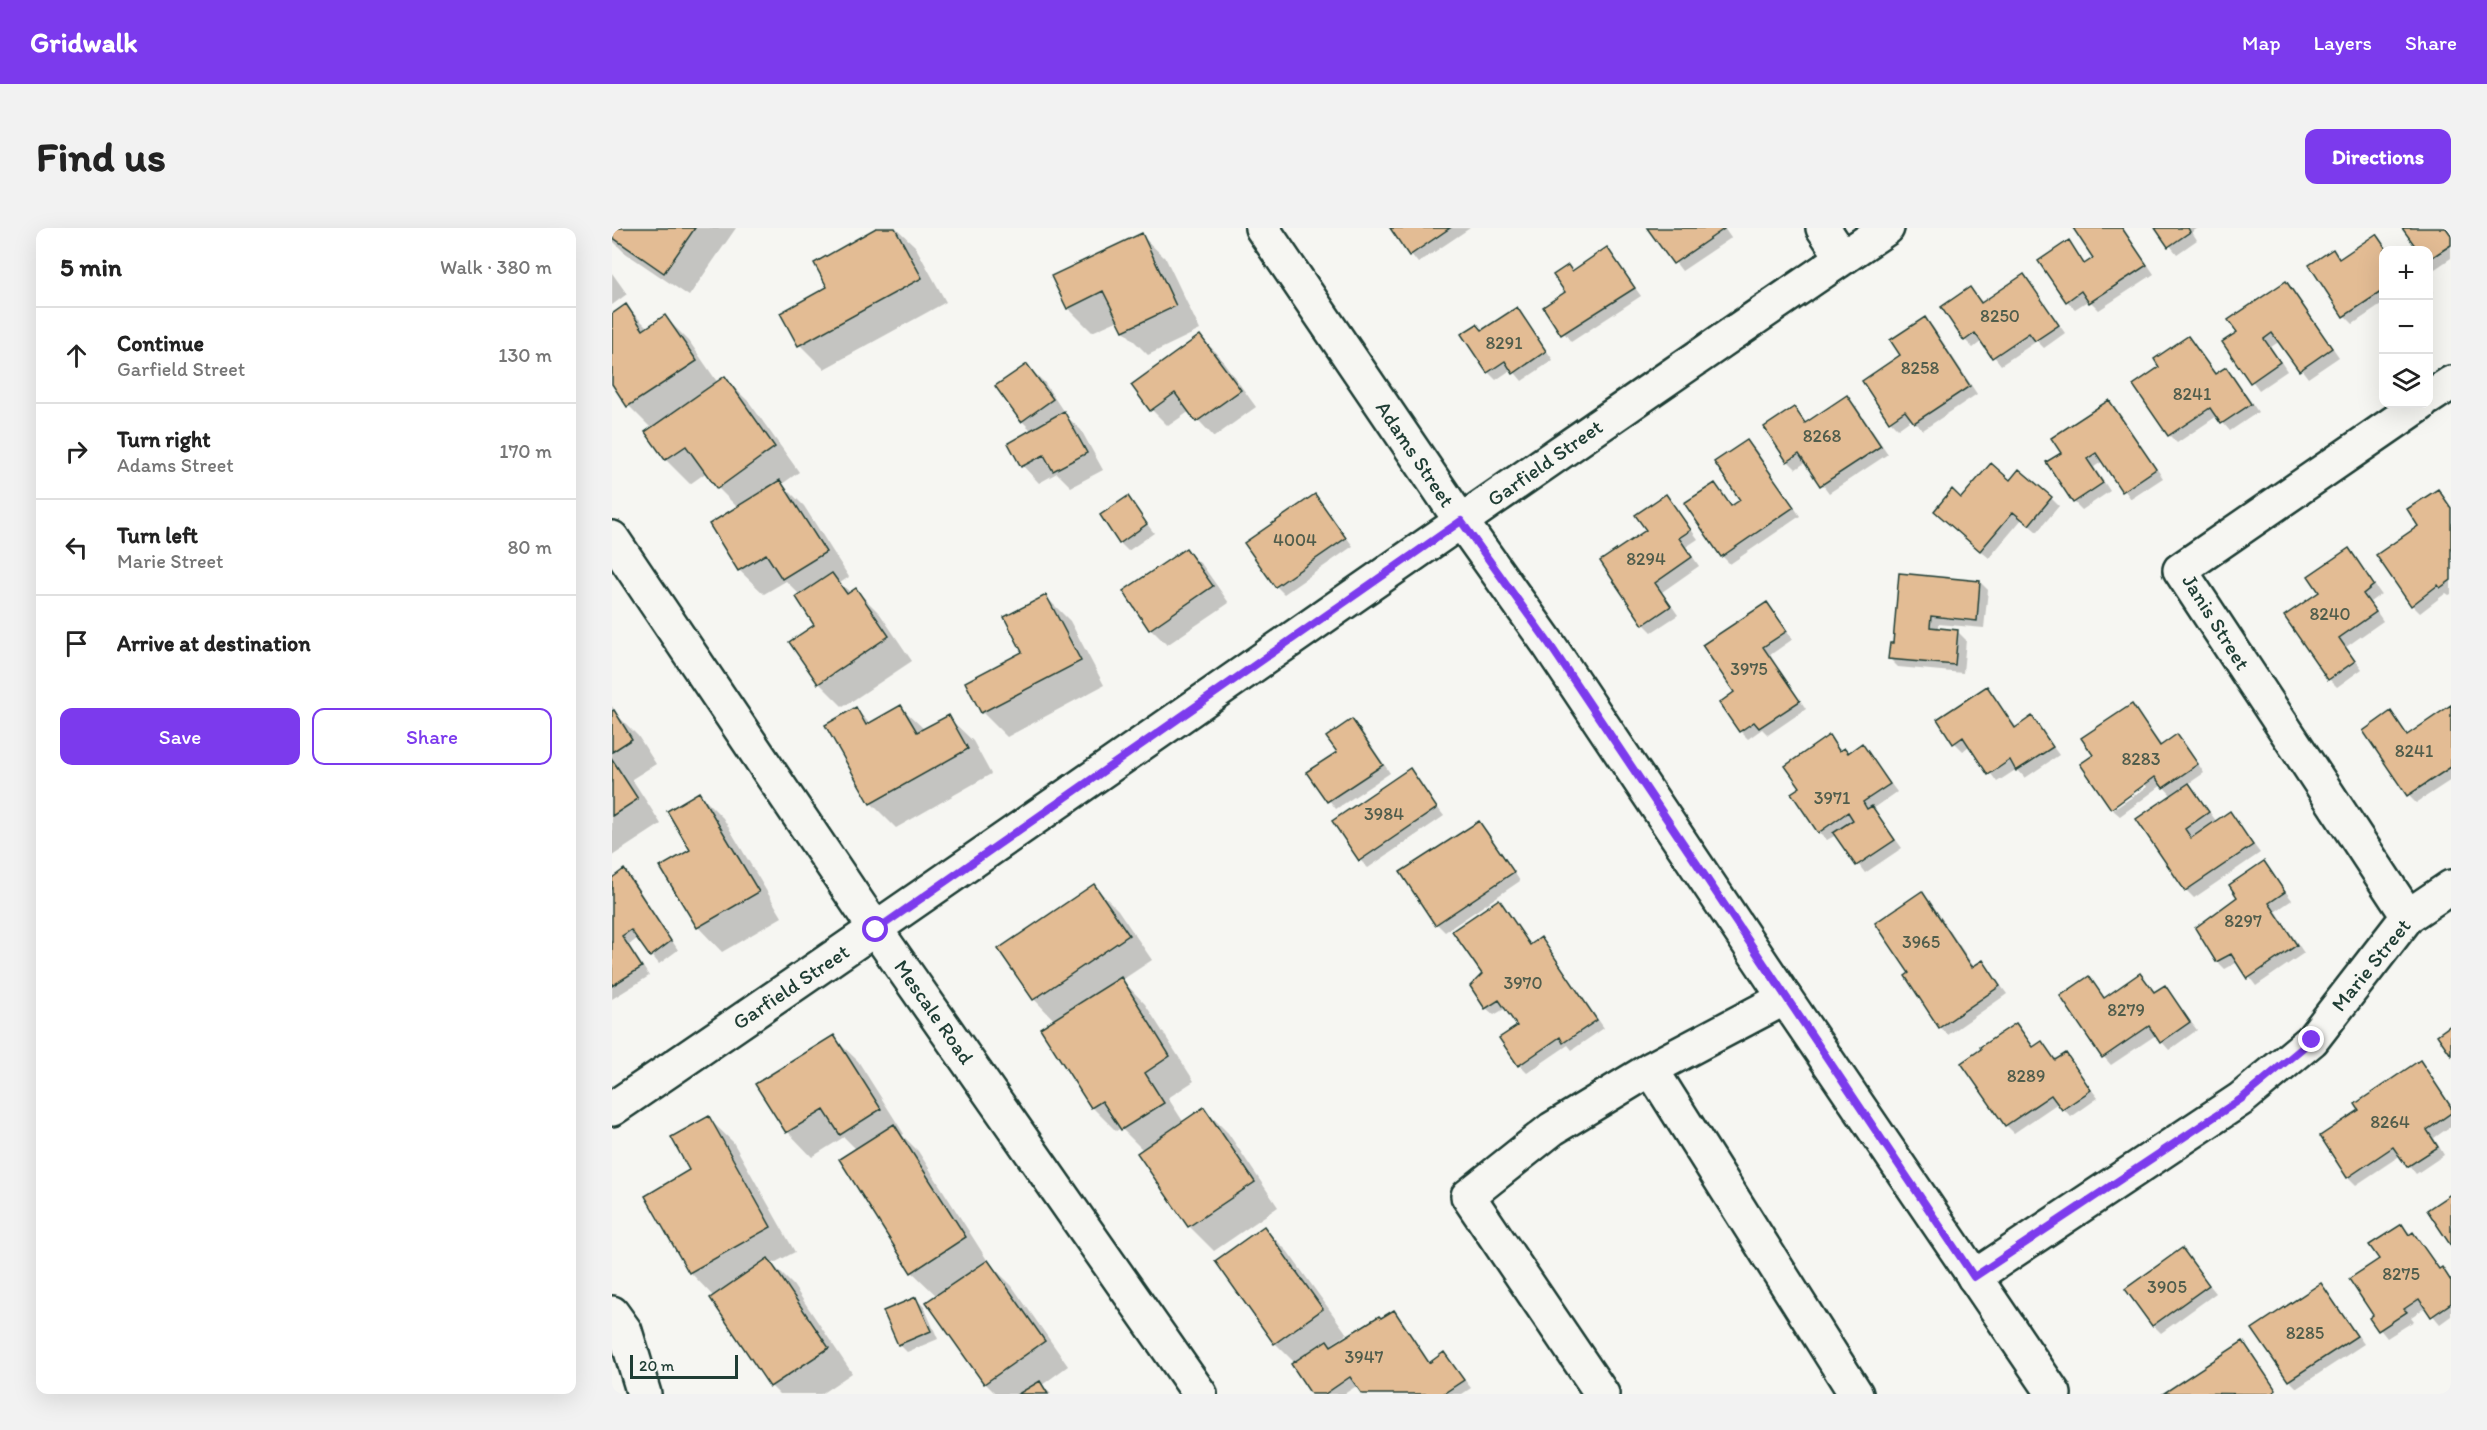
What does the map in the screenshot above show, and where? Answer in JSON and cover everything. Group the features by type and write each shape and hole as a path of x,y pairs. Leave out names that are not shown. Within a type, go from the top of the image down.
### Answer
{"street":[{"name":"Adams Street","path":"1262,228 1461,521 1550,645 1785,998 2054,1394"},
{"path":"1823,228 1843,258"},
{"name":"Garfield Street","path":"612,1109 876,930 1461,521 1887,228"},
{"path":"2433,395 2451,383"},
{"name":"Janis Street","path":"2408,916 2180,570 2415,408"},
{"name":"Mescale Road","path":"612,538 876,930 1200,1394"},
{"name":"Marie Street","path":"1974,1277 2241,1099 2268,1077 2312,1040 2408,916 2451,887"},
{"path":"1602,1394 1468,1196 1552,1129 1651,1070 1785,998"},
{"path":"1651,1070 1856,1394"},
{"path":"612,1313 625,1331 644,1394"}],"building":[{"path":"612,228 695,228 664,273 612,237"},
{"path":"876,228 895,228 922,278 798,346 780,313 827,287 814,263"},
{"path":"1390,228 1450,228 1409,256"},
{"path":"1647,228 1723,228 1724,229 1673,264"},
{"path":"2073,228 2122,228 2147,265 2089,303 2081,291 2066,302 2038,261 2069,240 2084,264 2093,258"},
{"path":"2155,228 2188,228 2190,232 2168,247"},
{"path":"2402,228 2446,228 2451,235 2451,245 2433,257 2433,246 2415,246"},
{"path":"1142,233 1176,306 1123,331 1103,291 1067,309 1051,276"},
{"path":"2376,234 2384,246 2379,246 2379,293 2343,317 2309,265 2333,249 2339,259"},
{"path":"1607,247 1635,288 1561,335 1543,307 1565,292 1553,275 1568,265 1572,271"},
{"path":"2024,274 2059,325 2035,341 2029,333 1992,358 1975,333 1964,341 1941,307 1970,287 1981,303"},
{"path":"2286,281 2332,348 2299,371 2272,333 2264,339 2280,362 2250,383 2222,342 2237,332 2228,320"},
{"path":"626,304 643,330 665,315 697,361 627,407 612,384 612,314"},
{"path":"1517,307 1546,351 1513,374 1505,361 1487,373 1461,334 1477,324 1482,330"},
{"path":"1925,317 1970,386 1914,423 1905,411 1889,422 1862,381 1900,355 1890,340"},
{"path":"1200,335 1241,390 1196,422 1175,393 1150,411 1131,385"},
{"path":"2188,336 2215,374 2226,367 2251,404 2221,424 2210,408 2168,436 2133,385 2159,367 2154,359"},
{"path":"1027,364 1053,399 1021,422 995,386"},
{"path":"725,376 775,447 717,489 686,446 665,460 645,432"},
{"path":"1847,395 1881,446 1820,486 1799,454 1787,462 1764,427 1794,407 1805,423"},
{"path":"2109,400 2156,469 2122,492 2096,453 2087,459 2103,483 2073,503 2046,462 2061,453 2051,438"},
{"path":"1064,411 1087,453 1053,471 1044,455 1021,467 1008,443"},
{"path":"1747,440 1794,507 1721,557 1684,503 1715,483 1731,506 1740,500 1714,462"},
{"path":"1991,463 2010,480 2019,469 2052,497 2029,525 2013,512 1980,551 1934,511 1952,489 1961,498"},
{"path":"780,480 826,552 782,579 766,554 738,571 709,524"},
{"path":"2438,489 2451,508 2451,580 2440,588 2438,585 2411,606 2376,555 2418,526 2407,509"},
{"path":"1315,494 1346,538 1275,587 1244,543"},
{"path":"1666,494 1691,530 1679,538 1692,557 1655,583 1671,606 1643,625 1600,561 1646,530 1635,515"},
{"path":"1128,496 1147,524 1119,544 1100,515"},
{"path":"1186,548 1213,586 1149,630 1123,591"},
{"path":"2349,548 2374,585 2363,594 2376,612 2339,638 2355,661 2328,680 2284,616 2319,592 2308,576"},
{"path":"832,573 847,594 856,588 889,636 818,684 789,642 814,625 796,597"},
{"path":"1899,573 1980,581 1977,621 1931,616 1930,627 1958,630 1955,665 1888,659 1890,643 1893,643"},
{"path":"1046,595 1081,661 981,713 965,682 1022,652 1004,617"},
{"path":"1767,602 1787,631 1763,647 1800,701 1759,728 1754,722 1739,732 1719,703 1734,692 1702,645"},
{"path":"1987,686 2015,728 2032,716 2053,747 2016,771 2010,760 1988,775 1963,737 1953,744 1937,719"},
{"path":"2132,704 2160,746 2177,734 2198,764 2163,788 2155,777 2111,809 2080,764 2093,755 2081,738"},
{"path":"901,705 917,732 949,715 968,749 870,804 825,725 856,707 866,725"},
{"path":"2451,705 2451,767 2407,796 2363,731 2391,711 2407,735"},
{"path":"614,710 632,739 612,752 612,711"},
{"path":"1352,719 1383,765 1327,802 1306,772 1337,752 1326,737"},
{"path":"1829,735 1839,751 1844,748 1848,753 1862,743 1890,784 1863,802 1867,809 1872,806 1895,840 1856,866 1833,833 1853,820 1848,812 1818,833 1791,793 1800,787 1785,766"},
{"path":"612,759 638,799 612,816"},
{"path":"1410,768 1437,808 1359,861 1332,821"},
{"path":"2189,783 2209,812 2185,829 2191,838 2230,811 2253,845 2185,891 2136,819"},
{"path":"699,792 759,892 697,928 660,867 690,850 667,811"},
{"path":"1479,821 1514,872 1435,925 1400,872"},
{"path":"2264,861 2285,892 2269,903 2297,945 2247,979 2231,954 2216,962 2195,928 2237,897 2229,885"},
{"path":"624,869 671,941 650,957 631,930 622,936 642,967 612,986 612,878"},
{"path":"1094,884 1129,935 1033,1000 998,949"},
{"path":"1922,891 1972,967 1983,960 2000,986 1939,1028 1905,976 1909,973 1875,923"},
{"path":"1499,899 1530,945 1541,937 1597,1020 1563,1043 1560,1037 1518,1066 1499,1038 1517,1026 1499,1000 1485,1009 1470,986 1482,974 1452,931"},
{"path":"2140,973 2154,992 2165,985 2190,1022 2160,1043 2149,1026 2102,1058 2060,996 2089,976 2104,998"},
{"path":"1121,977 1170,1056 1145,1073 1164,1103 1121,1130 1102,1101 1091,1108 1040,1028"},
{"path":"2016,1023 2033,1047 2042,1041 2055,1060 2066,1053 2091,1090 2062,1110 2051,1095 2005,1126 1961,1063"},
{"path":"2451,1025 2451,1055 2437,1035"},
{"path":"834,1035 881,1109 840,1135 824,1110 786,1133 755,1084"},
{"path":"2420,1060 2451,1107 2451,1113 2427,1130 2438,1147 2407,1167 2393,1147 2347,1178 2320,1136 2359,1110 2355,1104"},
{"path":"1204,1107 1255,1182 1188,1227 1137,1153"},
{"path":"709,1116 771,1227 689,1273 645,1196 689,1170 671,1137"},
{"path":"894,1124 966,1237 911,1273 839,1159"},
{"path":"2451,1194 2451,1246 2427,1210"},
{"path":"2402,1224 2409,1235 2413,1232 2439,1269 2442,1267 2451,1281 2451,1303 2431,1317 2419,1299 2404,1309 2407,1312 2378,1331 2369,1318 2373,1315 2349,1279 2379,1259 2369,1245"},
{"path":"1264,1226 1323,1309 1274,1344 1215,1261"},
{"path":"2182,1248 2209,1285 2152,1326 2125,1289"},
{"path":"768,1258 829,1348 770,1387 710,1298"},
{"path":"988,1260 1045,1341 984,1384 926,1302"},
{"path":"2321,1283 2357,1336 2288,1381 2252,1329"},
{"path":"916,1297 931,1331 898,1345 883,1311"},
{"path":"1394,1310 1429,1363 1444,1352 1464,1380 1443,1394 1362,1394 1350,1377 1325,1394 1311,1394 1291,1364 1327,1340 1331,1346 1379,1316 1381,1318"},
{"path":"2243,1341 2276,1390 2271,1394 2164,1393"},
{"path":"1040,1381 1048,1394 1018,1394"}],"route":[{"path":"876,930 1461,521 1550,645 1974,1277 2241,1099 2312,1040"}]}
